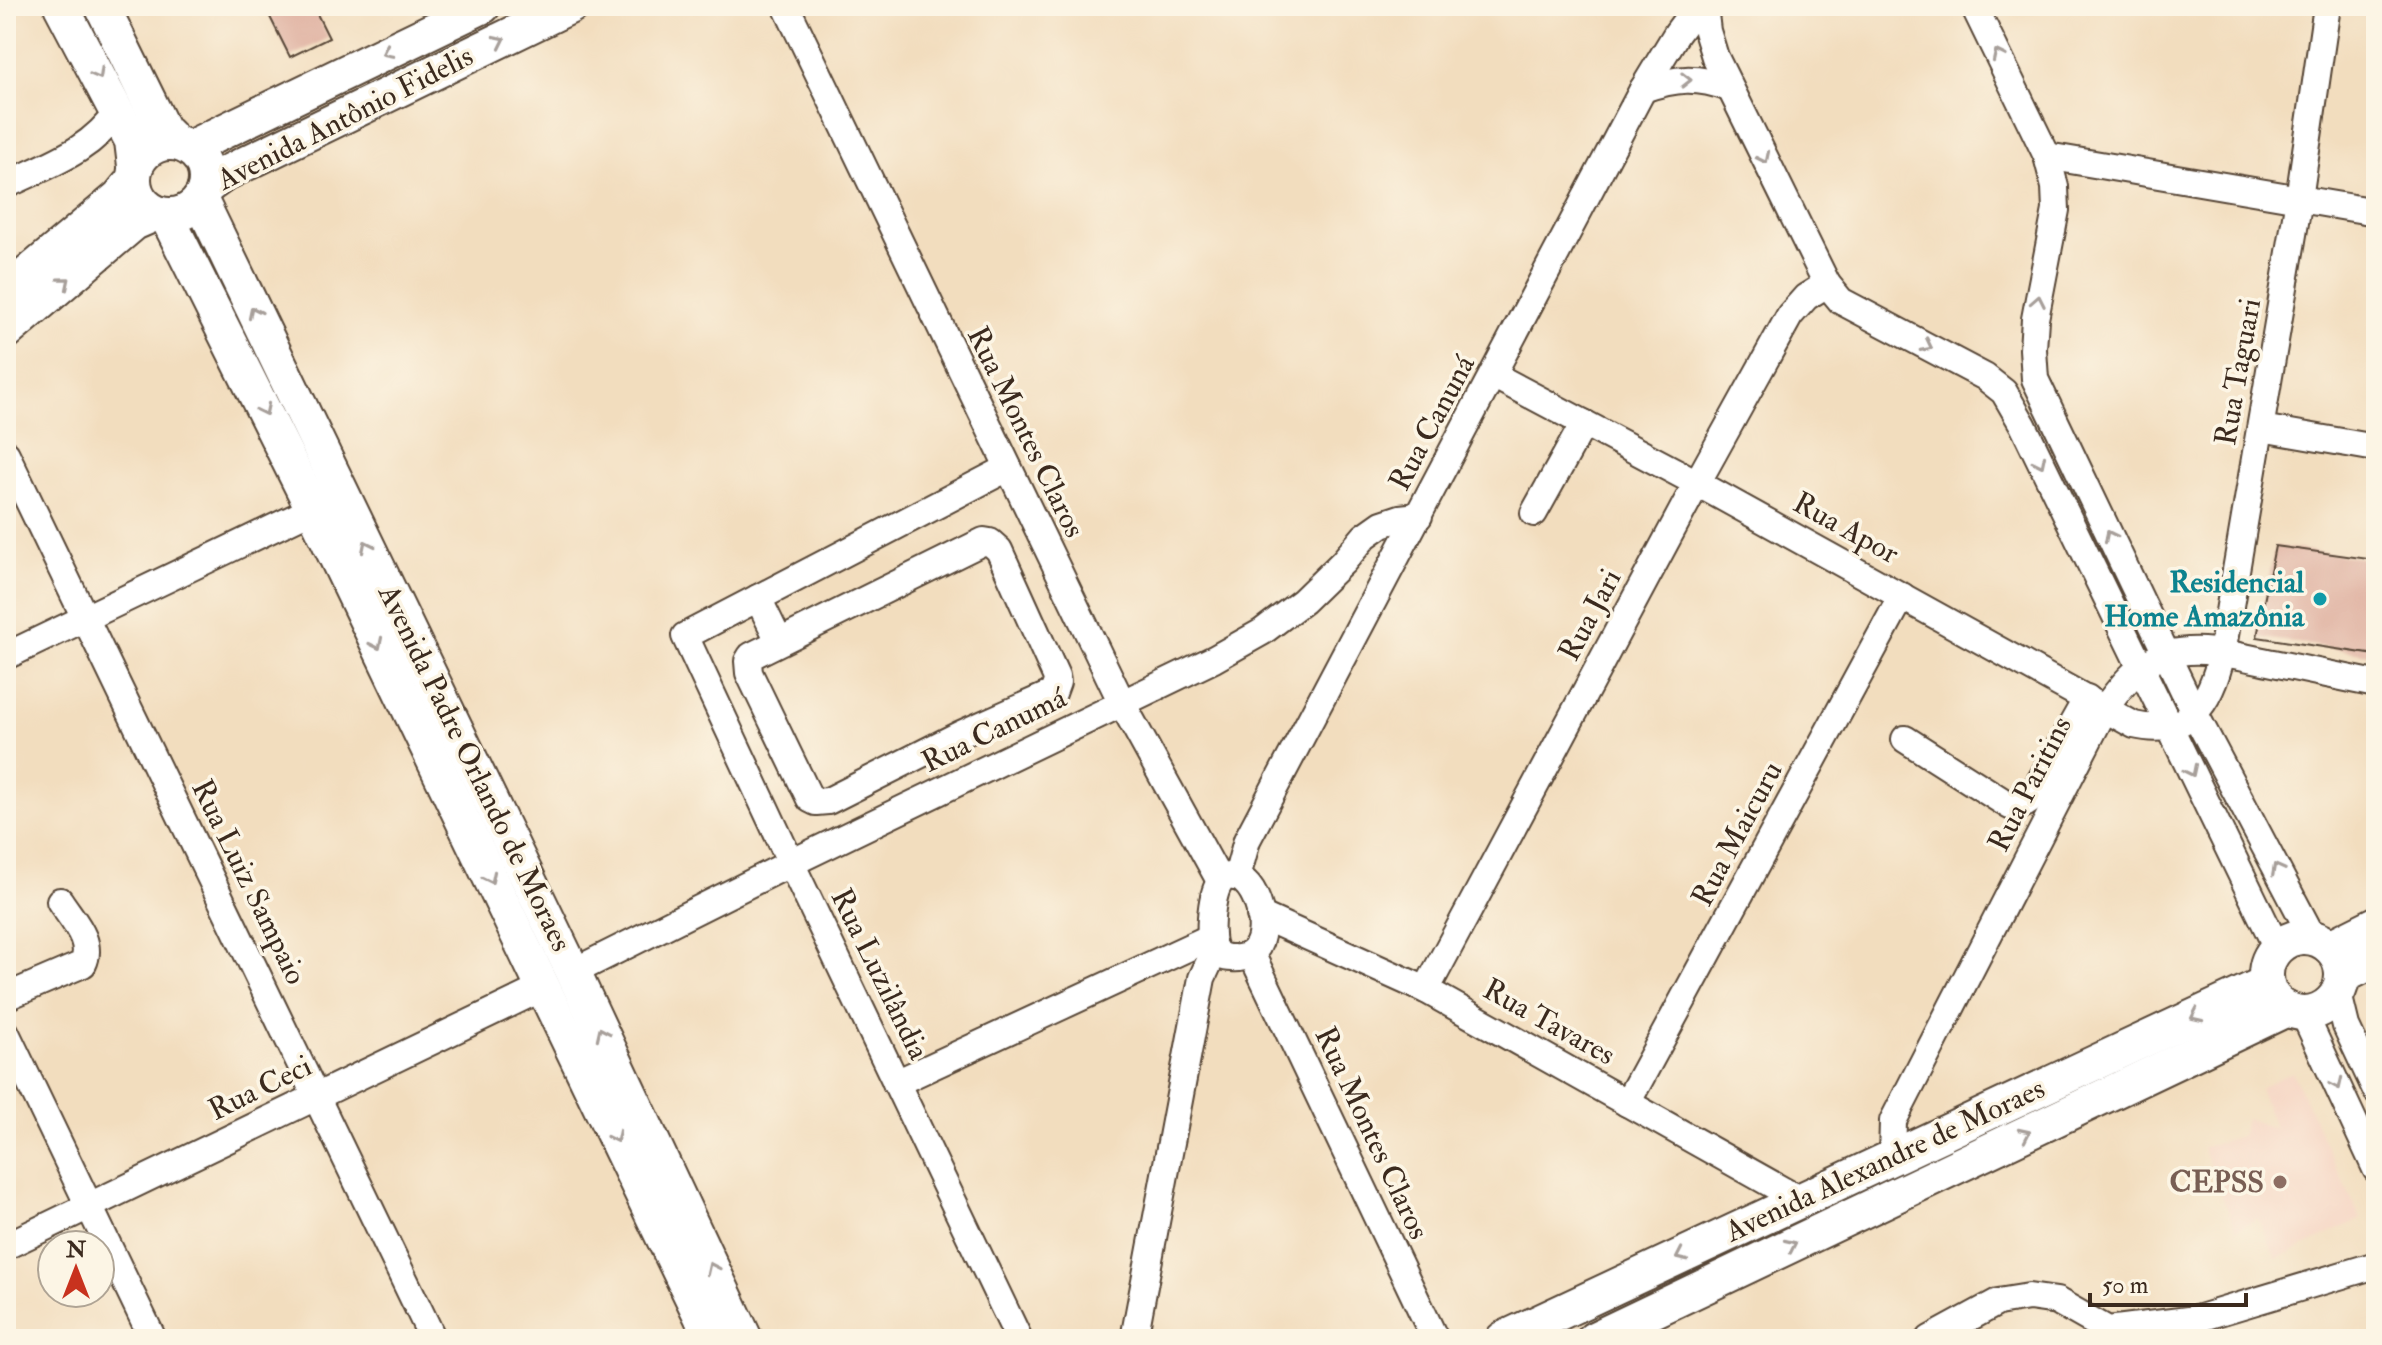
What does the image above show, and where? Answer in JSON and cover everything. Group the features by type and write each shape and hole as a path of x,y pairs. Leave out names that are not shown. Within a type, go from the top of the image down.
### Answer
{"main road":[{"path":"61,6 132,141 140,200 161,214"},
{"path":"6,332 134,223 161,214 181,214 192,208 202,194 204,167 199,158 163,130 102,6"},
{"name":"Avenida Antônio Fidelis","path":"202,194 226,173 571,6"},
{"name":"Avenida Antônio Fidelis","path":"183,146 470,9"},
{"path":"6,292 119,197 148,150 158,145 183,146"},
{"name":"Avenida Padre Orlando de Moraes","path":"202,194 745,1339"},
{"name":"Avenida Padre Orlando de Moraes","path":"161,214 313,509 712,1339"},
{"path":"2376,924 2331,964 2324,1008 2296,1012 2277,1003 2266,983 2266,970 2277,948 2300,937 2331,964 2376,960"},
{"name":"Avenida Alexandre de Moraes","path":"1503,1339 2266,983"},
{"name":"Avenida Alexandre de Moraes","path":"1594,1339 2296,1012"}],"street":[{"name":"Rua Montes Claros","path":"786,6 1123,705 1229,879"},
{"name":"Rua Canuná","path":"1229,879 1643,89 1697,6"},
{"path":"1704,6 1715,57 1827,284 1841,301 1985,377 2004,392 2023,425 2277,948"},
{"path":"1974,6 2047,156 2055,187 2056,210 2035,319 2035,379 2195,714 2331,964 2346,1026 2376,1090"},
{"name":"Rua Taguari","path":"2195,714 2207,699 2222,653 2299,199 2327,6"},
{"path":"1643,89 1681,79 1712,82 1729,88"},
{"path":"6,185 83,147 105,130 118,111"},
{"path":"2047,156 2376,212"},
{"name":"Rua Jari","path":"1426,990 1790,315 1806,297 1827,284"},
{"name":"Rua Apor","path":"1493,375 1697,483 2134,725 2151,729 2169,727"},
{"path":"1534,513 1584,423"},
{"path":"2261,428 2376,448"},
{"name":"Rua Luiz Sampaio","path":"6,454 433,1339"},
{"path":"779,641 758,598 1008,468"},
{"path":"6,656 313,509"},
{"name":"Rua Canumá","path":"573,972 791,863 1123,705 1262,632 1303,601 1365,536 1382,524 1419,516"},
{"path":"978,542 990,542 996,545 1056,676 1056,688 1048,696 933,748 828,801 810,799 748,667 751,656 978,542"},
{"name":"Rua Maicuru","path":"1627,1103 1902,596"},
{"name":"Rua Luzilândia","path":"758,598 685,636 1019,1339"},
{"name":"Rua Paritins","path":"1892,1157 1893,1121 2096,703 2140,668 2167,654 2186,651 2222,653 2376,684"},
{"path":"1905,739 2010,806 2017,807 2029,801 2096,703"},
{"path":"2169,727 2195,714"},
{"path":"933,748 953,786"},
{"path":"1134,1339 1202,978 1213,944 1213,906 1229,879 1249,888 1260,915 1261,943 1252,955 1235,959 1221,956 1213,944"},
{"path":"6,997 86,960 87,943 60,901"},
{"name":"Rua Tavares","path":"1260,915 1426,990 1800,1200"},
{"path":"896,1083 1213,944"},
{"name":"Rua Montes Claros","path":"1252,955 1435,1339"},
{"name":"Rua Ceci","path":"6,1246 542,988"},
{"path":"2296,1012 2376,1169"},
{"path":"6,1033 153,1339"},
{"path":"1930,1339 1998,1302 2029,1297 2057,1301 2100,1334 2196,1319 2376,1265"}],"shaded area":[{"name":"CEPSS","path":"2292,1072 2361,1219 2276,1259 2258,1218 2236,1230 2202,1147 2241,1136 2246,1118 2275,1129 2259,1088"}],"building":[{"path":"292,6 313,6 329,38 290,57 270,17"},
{"name":"Residencial Home Amazônia","path":"2275,546 2376,560 2376,655 2257,637"}],"place":[{"name":"Residencial Home Amazônia","path":"2320,599"},
{"name":"CEPSS","path":"2280,1182"}]}
